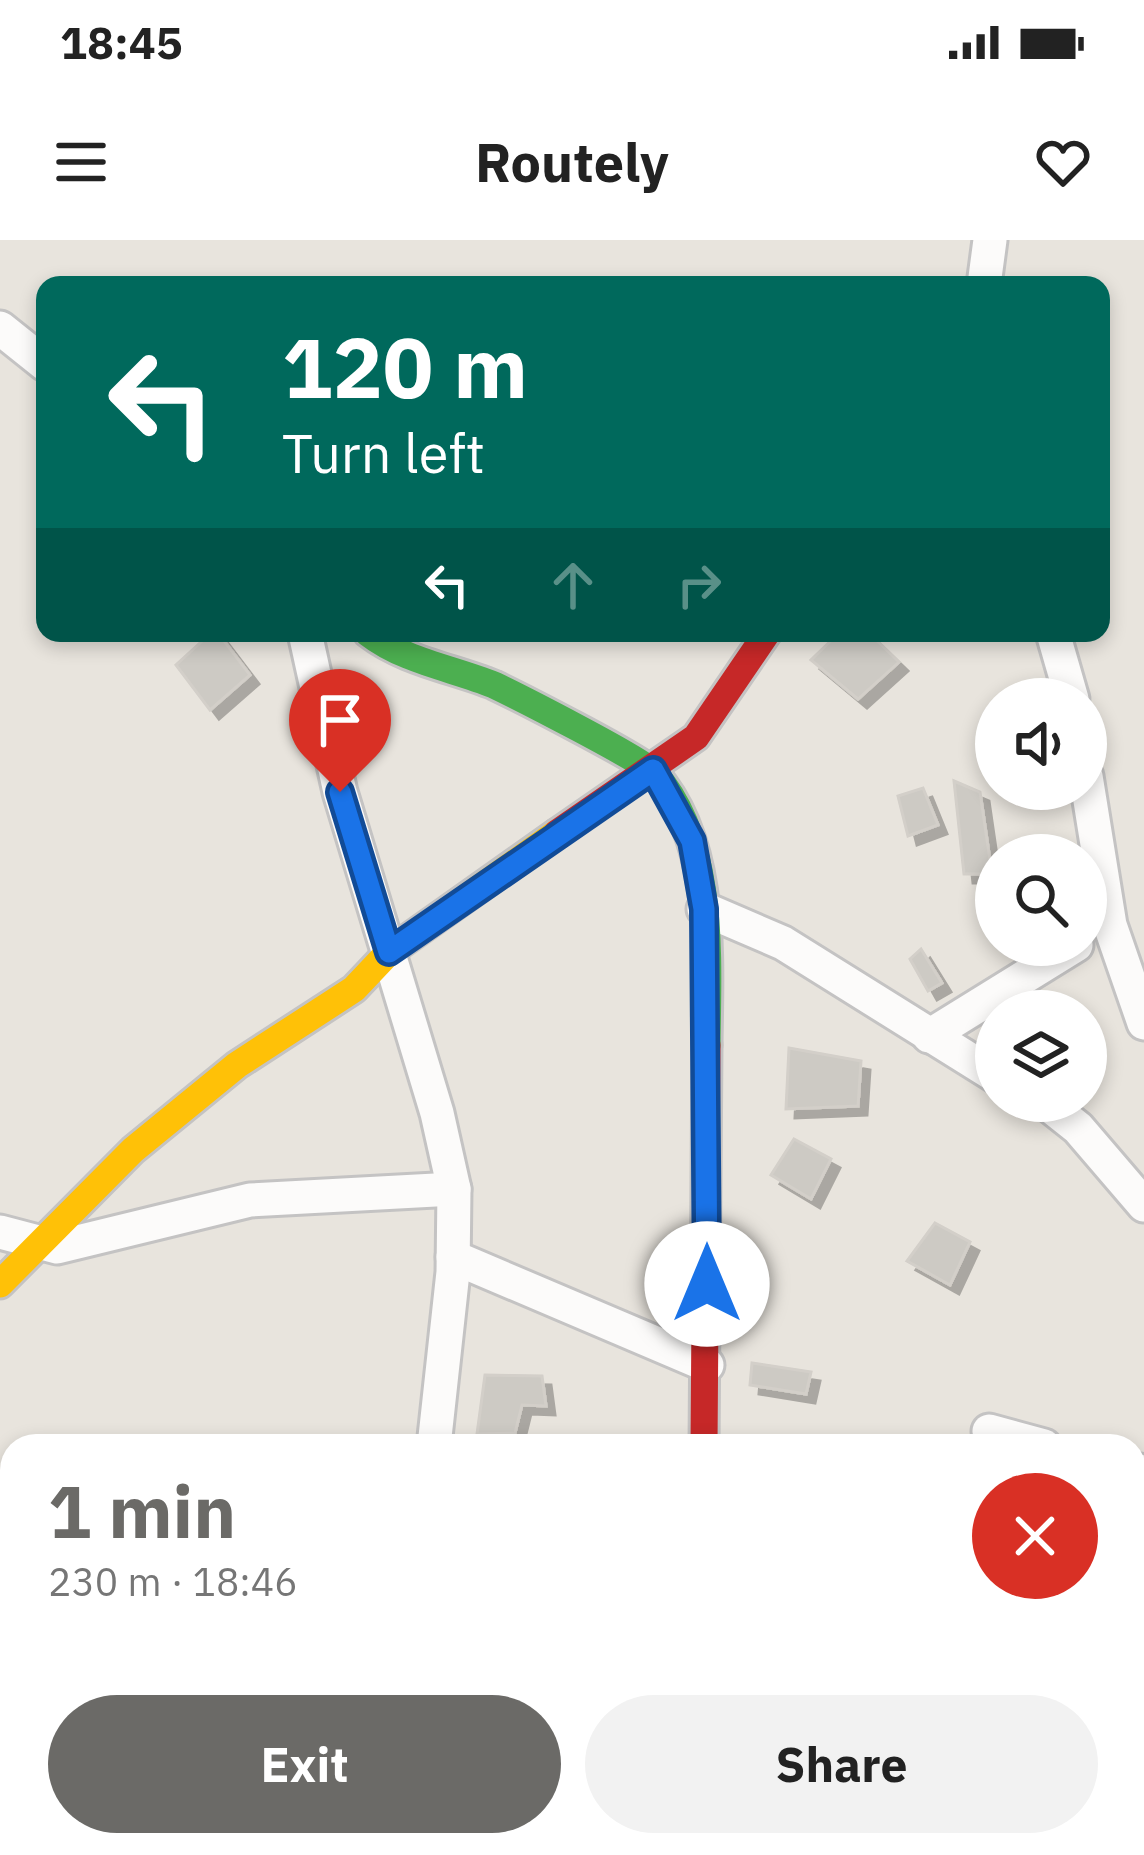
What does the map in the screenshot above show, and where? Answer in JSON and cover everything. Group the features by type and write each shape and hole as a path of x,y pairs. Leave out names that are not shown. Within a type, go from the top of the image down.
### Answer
{"street":[{"path":"985,276 990,240"},
{"path":"0,328 36,357"},
{"path":"307,642 340,792 454,1189 453,1257 435,1434"},
{"path":"379,642 495,686 653,770 692,841 704,909 704,1434"},
{"path":"0,1284 133,1150 237,1065 354,989 389,952 696,737 761,642"},
{"path":"1056,642 1066,678"},
{"path":"704,909 783,943 975,1063"},
{"path":"1107,950 1144,1023"},
{"path":"929,1036 1042,966"},
{"path":"1070,1122 1144,1205"},
{"path":"0,1232 39,1246 58,1247 250,1200 454,1189"},
{"path":"453,1257 706,1365"},
{"path":"989,1431 1000,1434"}],"building":[{"path":"201,642 225,642 250,675 210,710 176,665"},
{"path":"830,642 878,642 899,662 858,699 811,660"},
{"path":"954,781 975,790 975,810 983,810 986,834 975,834 975,874 964,874"},
{"path":"923,788 938,825 908,836 898,796"},
{"path":"921,949 942,983 928,991 910,959"},
{"path":"789,1048 861,1061 858,1106 786,1109"},
{"path":"794,1139 831,1159 811,1199 771,1175"},
{"path":"935,1223 970,1242 950,1285 907,1261"},
{"path":"752,1363 811,1372 806,1394 750,1385"},
{"path":"485,1375 542,1376 546,1406 522,1405 515,1433 477,1434"}],"traffic: fast":[{"path":"381,642 494,685 654,773 689,833 698,867 707,939 707,1045"}],"traffic: slow":[{"path":"0,1284 133,1150 237,1065 354,989 389,952 557,833"}],"traffic: jam":[{"path":"557,833 696,737 761,642"},
{"path":"704,1434 707,1045"}],"route":[{"path":"340,792 389,952 653,770 692,841 704,909 708,953 707,1284"}]}
